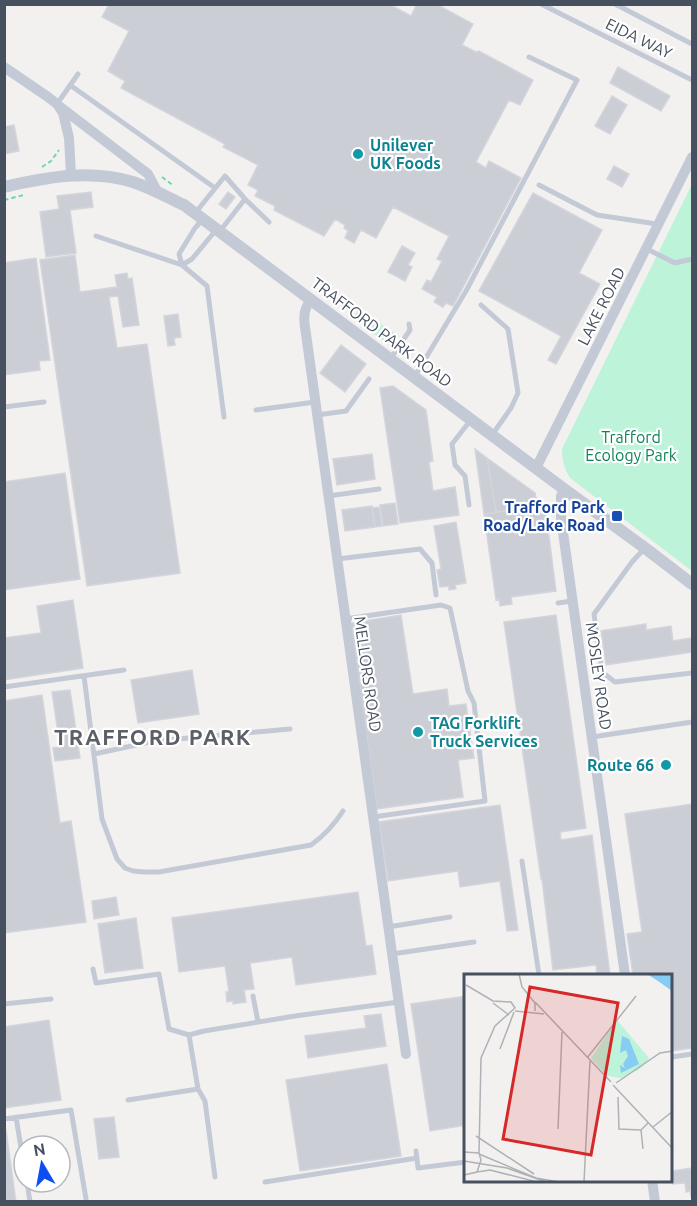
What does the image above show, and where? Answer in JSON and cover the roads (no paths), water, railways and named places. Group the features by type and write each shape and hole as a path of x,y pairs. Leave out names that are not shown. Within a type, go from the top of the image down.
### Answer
{"street":[{"name":"TRAFFORD PARK ROAD","path":"4,67 57,104 148,174 157,191 184,205 693,584"},
{"path":"57,104 63,113 69,138 71,175"},
{"name":"LAKE ROAD","path":"536,468 693,157"},
{"path":"4,187 71,175 120,179 157,191"},
{"name":"MELLORS ROAD","path":"311,300 306,305 304,320 406,1054"},
{"name":"MOSLEY ROAD","path":"564,489 560,503 625,974"},
{"path":"652,1182 655,1202"}],"lane":[{"name":"EIDA WAY","path":"541,4 693,80"},
{"path":"615,4 693,44"},
{"path":"414,377 466,291 577,80 529,57"},
{"path":"57,104 78,74"},
{"path":"70,85 215,188"},
{"path":"182,265 179,254 215,188 225,176 244,199 269,222"},
{"path":"539,185 597,215 659,224"},
{"path":"182,265 192,259 244,199"},
{"path":"96,236 182,265 207,285 224,417"},
{"path":"646,249 675,262 693,260"},
{"path":"482,305 508,329 518,393 511,408 492,435"},
{"path":"390,359 410,330 410,324"},
{"path":"317,415 346,411 369,379"},
{"path":"4,408 44,402"},
{"path":"255,410 315,402"},
{"path":"470,505 465,476 455,465 452,444 471,419"},
{"path":"328,496 379,489"},
{"path":"645,548 594,614 602,672 615,682 693,673"},
{"path":"337,559 420,549 432,563 436,594"},
{"path":"558,603 573,601"},
{"path":"345,619 441,605 450,608 468,691 474,704 485,801 373,817"},
{"path":"4,687 124,670"},
{"path":"84,676 102,819 117,859 125,868 133,871 159,872 311,845 334,825 343,811"},
{"path":"592,736 692,722"},
{"path":"94,754 155,741 290,729"},
{"path":"522,861 539,974"},
{"path":"388,927 450,917"},
{"path":"392,954 474,942"},
{"path":"93,969 96,983 159,974 169,1029 189,1035 258,1022 399,1002"},
{"path":"253,996 258,1022"},
{"path":"4,1004 51,999"},
{"path":"189,1035 198,1089 205,1101 215,1177"},
{"path":"673,1057 693,1053"},
{"path":"128,1100 198,1089"},
{"path":"4,1119 71,1110 86,1199"},
{"path":"16,1117 19,1134"},
{"path":"416,1151 418,1168 464,1162"},
{"path":"265,1182 417,1158"}],"place":[{"name":"Unilever UK Foods","path":"358,154"},
{"name":"Trafford Park Road/Lake Road","path":"617,516"},
{"name":"TAG Forklift Truck Services","path":"418,732"},
{"name":"Route 66","path":"666,765"}],"district":[{"name":"TRAFFORD PARK","path":"153,737"}],"park label":[{"name":"Trafford Ecology Park","path":"631,446"}]}
